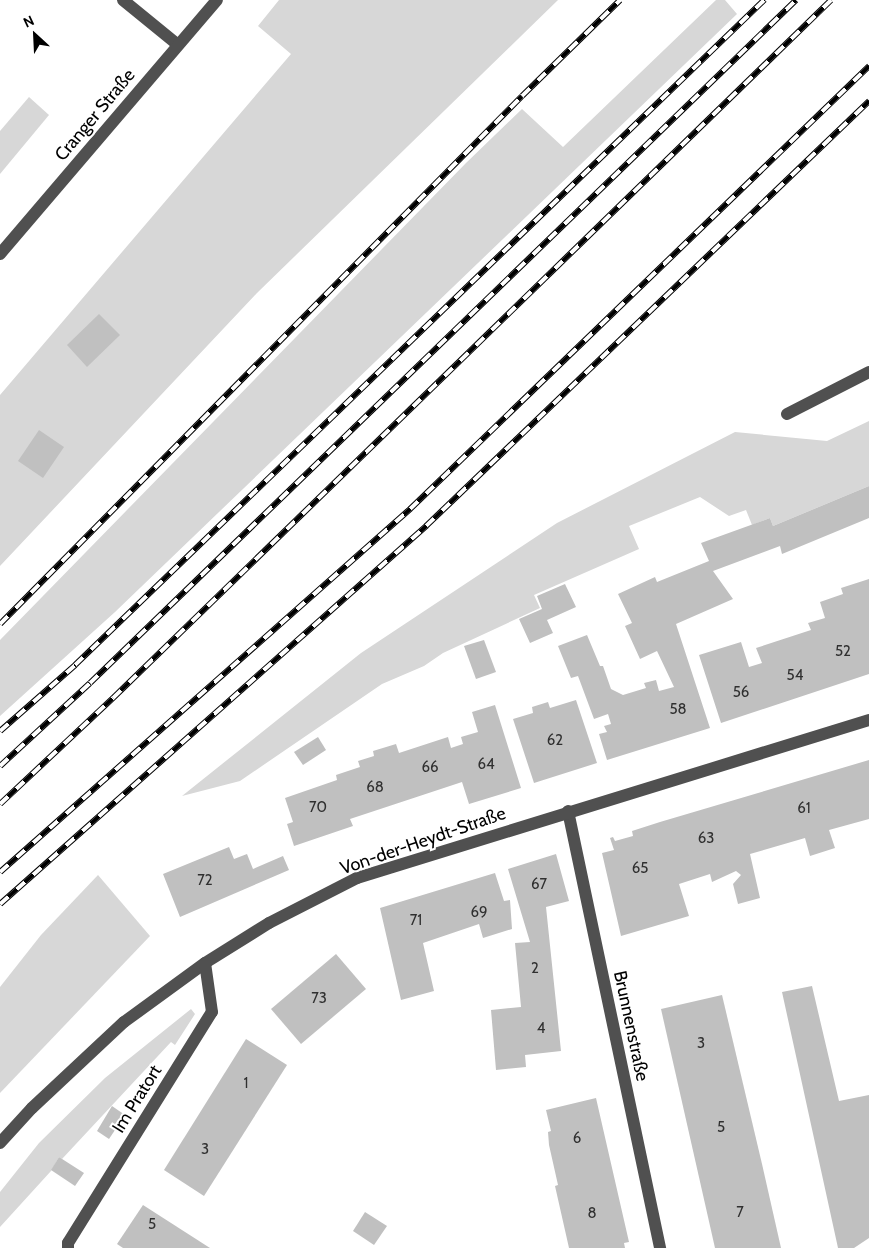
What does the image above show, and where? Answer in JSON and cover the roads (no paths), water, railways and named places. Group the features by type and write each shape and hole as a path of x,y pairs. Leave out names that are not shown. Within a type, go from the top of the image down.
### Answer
{"street":[{"path":"123,0 178,45"},
{"name":"Cranger Straße","path":"0,254 217,0"},
{"path":"787,414 869,372"},
{"name":"Von-der-Heydt-Straße","path":"0,1143 32,1108 124,1022 204,963 269,923 358,878 568,811 869,720"},
{"name":"Brunnenstraße","path":"568,811 660,1248"},
{"name":"Im Pratort","path":"68,1248 68,1243 212,1012 204,963"}],"railway":[{"path":"0,624 522,96 620,0"},
{"path":"0,731 75,665 764,0"},
{"path":"0,766 90,683 796,0"},
{"path":"0,804 113,698 831,0"},
{"path":"0,872 410,509 869,66"},
{"path":"0,904 426,526 869,101"}]}
